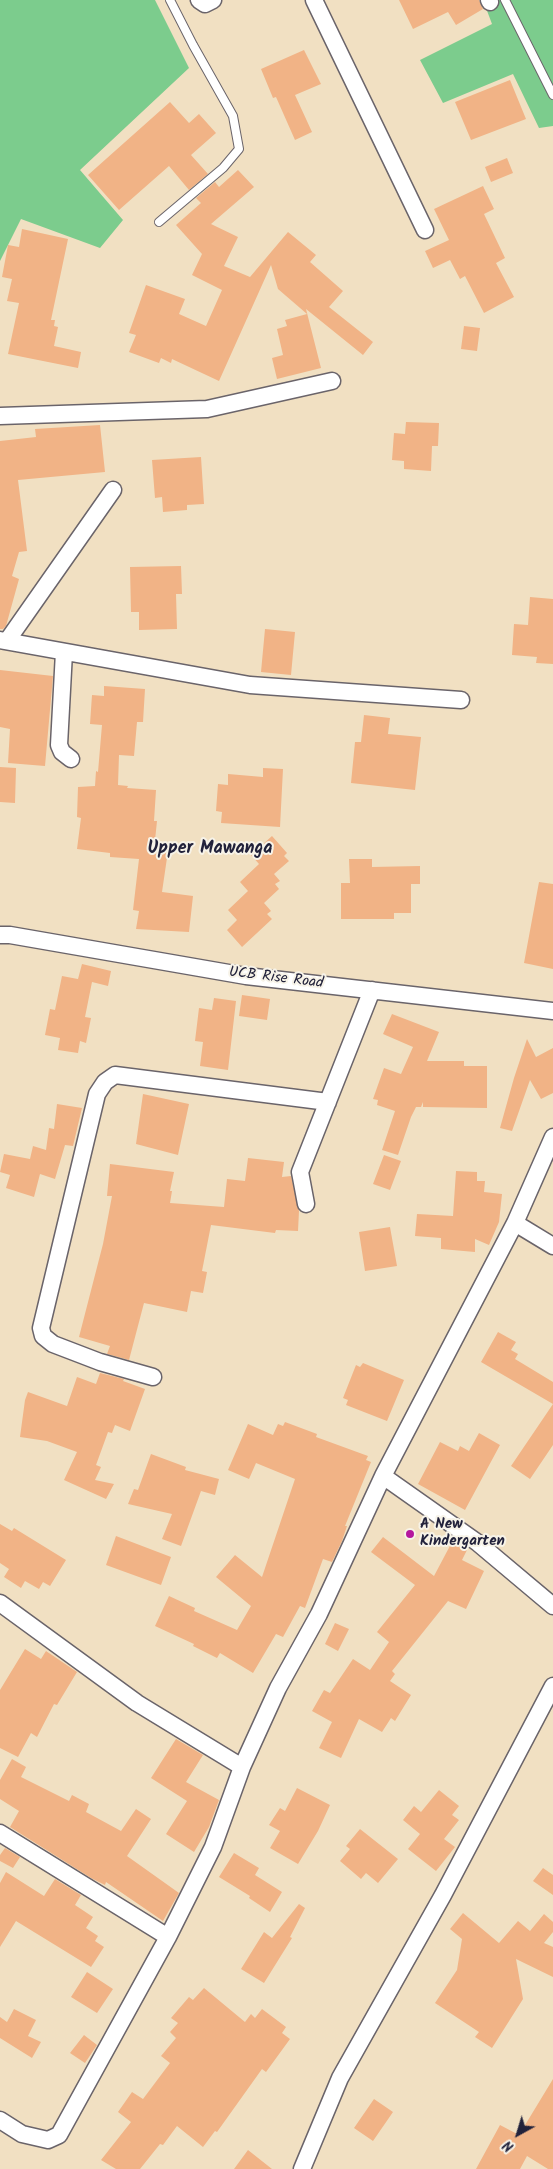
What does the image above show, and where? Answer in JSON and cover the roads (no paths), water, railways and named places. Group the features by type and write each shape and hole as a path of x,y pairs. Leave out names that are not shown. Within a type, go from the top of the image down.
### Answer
{"street":[{"path":"199,0 206,4 213,0"},
{"path":"314,0 425,230"},
{"path":"0,416 207,409 332,381"},
{"path":"113,490 3,641 250,684 461,700"},
{"path":"64,652 59,745 62,752 71,759"},
{"name":"UCB Rise Road","path":"0,935 10,935 246,976 553,1011"},
{"path":"306,1204 300,1172 372,990"},
{"path":"153,1377 100,1362 53,1344 43,1336 41,1328 97,1094 105,1082 115,1075 328,1102"},
{"path":"0,2120 22,2134 48,2140 59,2135 168,1937 213,1847 242,1767 278,1688 319,1614 383,1476 515,1223 553,1136"},
{"path":"515,1223 553,1246"},
{"path":"383,1476 478,1543 553,1606"},
{"path":"0,1603 137,1703 242,1767"},
{"path":"302,2169 340,2078 443,1895 553,1686"},
{"path":"0,1832 168,1937"}],"lane":[{"path":"159,222 223,168 239,149 233,116 170,0"},
{"path":"495,1 553,95"}],"place":[{"name":"A New Kindergarten","path":"410,1534"}],"district":[{"name":"Upper Mawanga","path":"210,850"}]}
